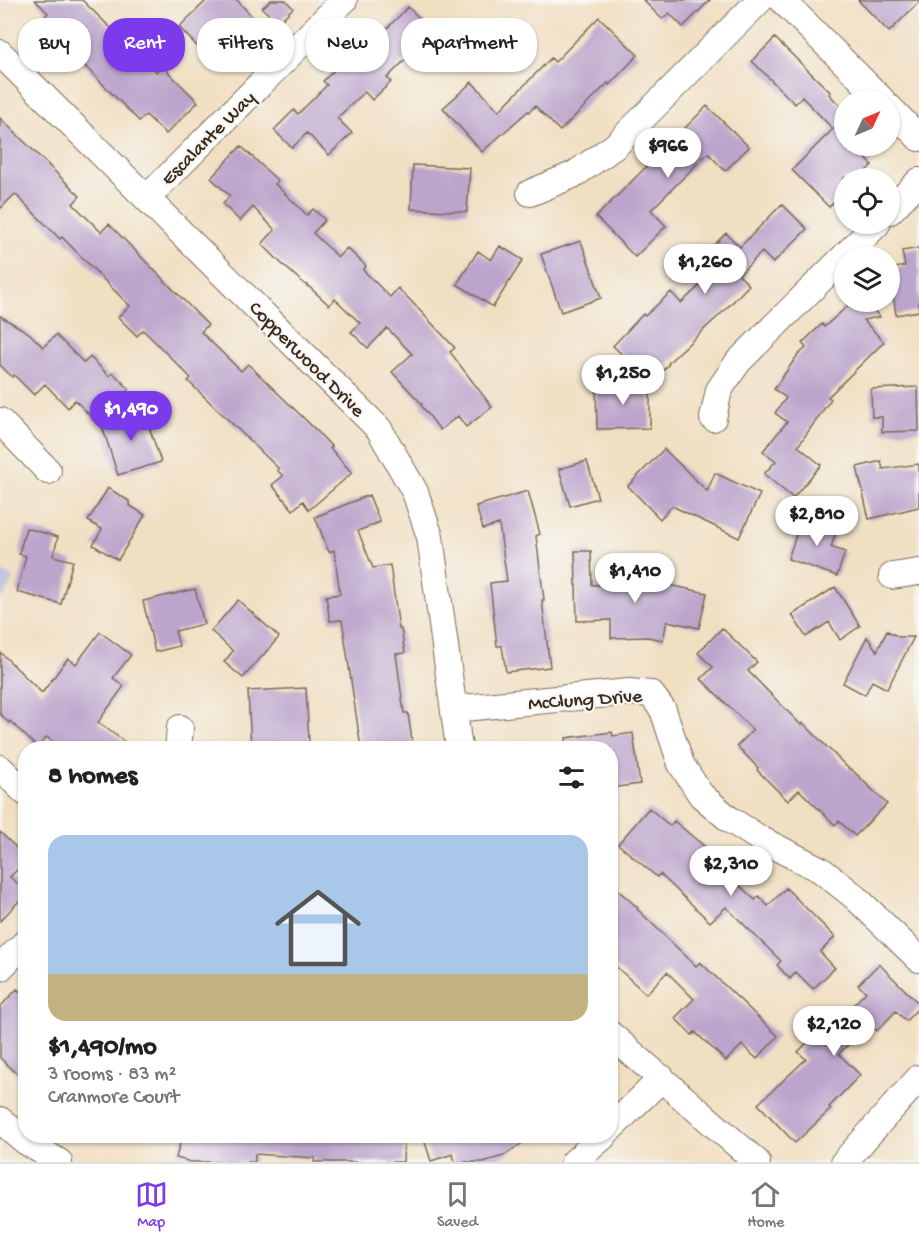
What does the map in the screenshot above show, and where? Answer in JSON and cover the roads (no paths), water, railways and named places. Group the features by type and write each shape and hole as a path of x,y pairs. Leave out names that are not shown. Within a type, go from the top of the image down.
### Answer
{"street":[{"name":"Escalante Way","path":"147,198 344,0"},
{"path":"530,193 575,174 615,146 760,0"},
{"path":"782,0 872,90"},
{"name":"Copperwood Drive","path":"0,53 379,429 415,492 430,537 458,741"},
{"path":"900,118 919,138"},
{"path":"900,201 919,181"},
{"path":"713,417 719,390 738,362 867,234"},
{"path":"0,421 48,471"},
{"path":"892,576 919,572"},
{"name":"McClung Drive","path":"453,709 629,692 651,694 663,710 681,764 701,795 729,819 762,840 821,870 854,896 919,959"},
{"path":"0,768 18,785"},
{"path":"0,968 18,950"},
{"path":"618,1041 757,1162"},
{"path":"618,1121 662,1078"},
{"path":"844,1162 919,1078"},
{"path":"0,1120 18,1135"},
{"path":"29,1143 59,1162"},
{"path":"574,1162 596,1143"}]}
